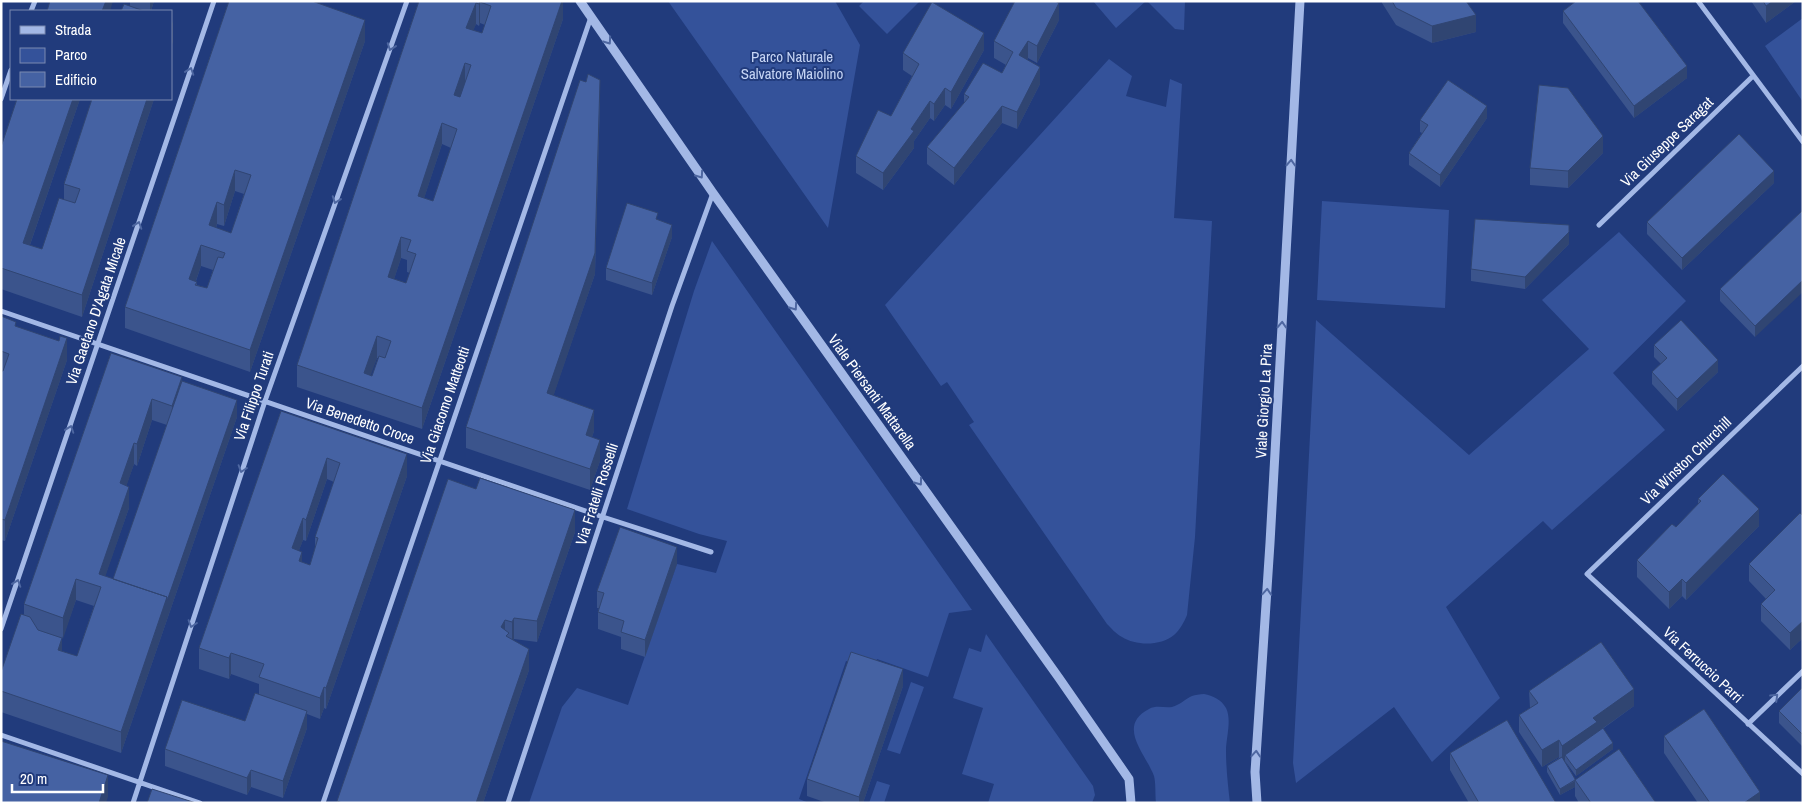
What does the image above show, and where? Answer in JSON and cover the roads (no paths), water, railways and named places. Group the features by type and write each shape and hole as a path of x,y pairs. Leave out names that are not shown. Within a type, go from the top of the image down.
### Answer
{"street":[{"name":"Via Gaetano D'Agata Micale","path":"1,629 214,1"},
{"name":"Via Filippo Turati","path":"133,803 265,401 407,1"},
{"name":"Viale Piersanti Mattarella","path":"580,1 713,193 1129,779 1131,803"},
{"name":"Viale Giorgio La Pira","path":"1257,803 1255,772 1270,543 1300,1"},
{"path":"1698,1 1803,142"},
{"name":"Via Giacomo Matteotti","path":"323,803 591,16"},
{"path":"1,99 10,73"},
{"name":"Via Giuseppe Saragat","path":"1599,226 1753,76"},
{"name":"Via Fratelli Rosselli","path":"508,803 672,306 713,193"},
{"name":"Via Benedetto Croce","path":"1,311 603,518 711,552"},
{"name":"Via Winston Churchill","path":"1587,574 1803,366"},
{"name":"Via Ferruccio Parri","path":"1587,574 1803,774"},
{"path":"1748,724 1803,671"},
{"path":"1,735 200,803"}],"park label":[{"name":"Parco Naturale Salvatore Maiolino","path":"792,66"}]}
